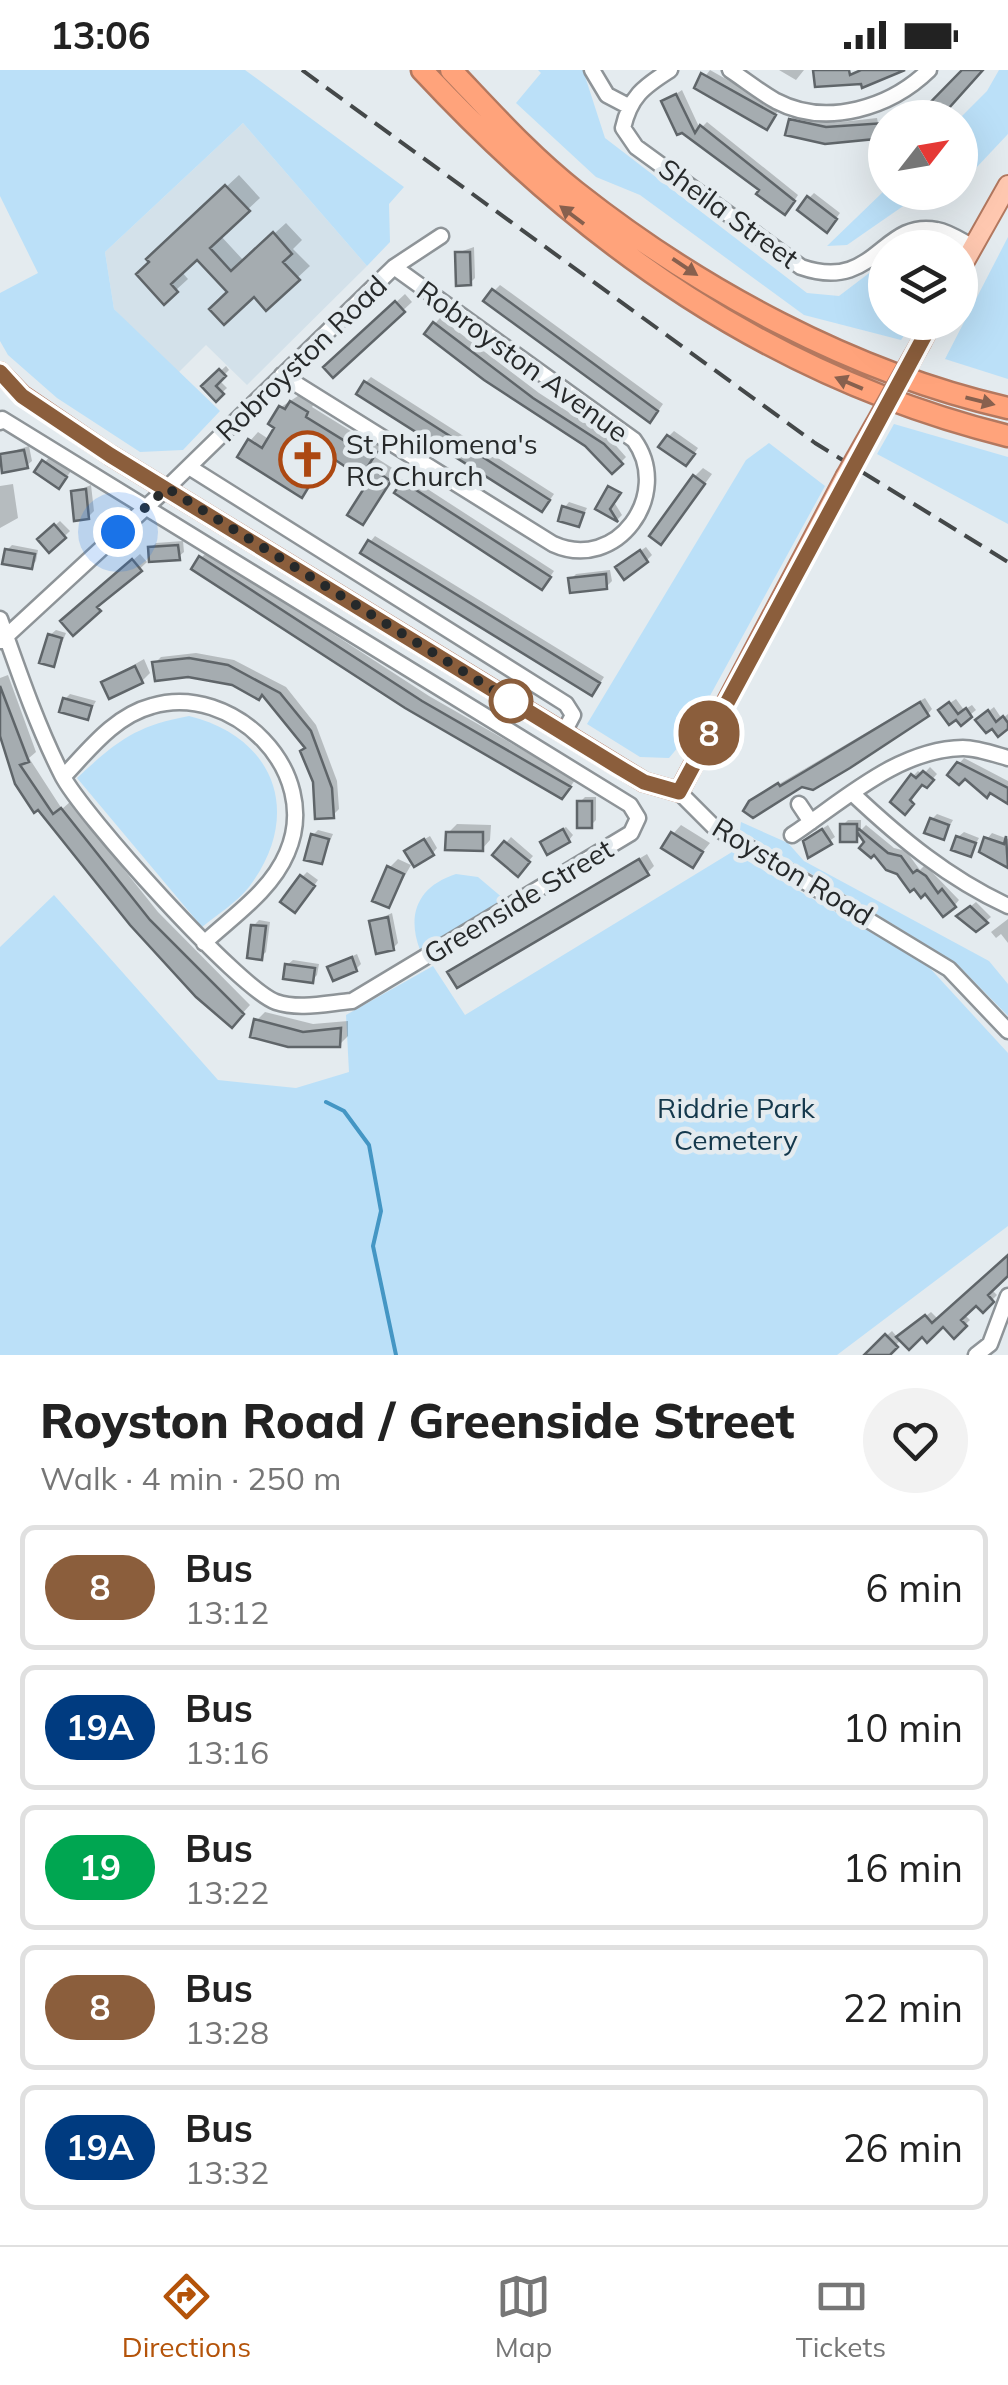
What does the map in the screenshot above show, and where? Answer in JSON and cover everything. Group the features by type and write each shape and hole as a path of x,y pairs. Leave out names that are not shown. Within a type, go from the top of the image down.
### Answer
{"highway":[{"path":"422,70 508,160 564,210 696,304 861,389 1008,436"},
{"path":"451,70 577,194 711,284 838,350 967,399 1008,408"}],"main road":[{"path":"978,237 1008,185"},
{"path":"679,792 845,477 923,340"},
{"name":"Royston Road","path":"0,372 22,396 564,734 644,782 679,792"}],"street":[{"path":"592,70 607,94 628,106 640,89 670,70"},
{"path":"730,70 780,103 827,112 875,107 911,88 930,70"},
{"name":"Sheila Street","path":"628,106 623,128 636,147 801,267 828,276 855,269 868,260"},
{"name":"Robroyston Road","path":"3,639 167,488 394,267 441,236"},
{"name":"Robroyston Avenue","path":"282,376 553,544 582,553 608,546 624,536 650,485 644,455 634,440 394,267"},
{"path":"0,422 2,419 146,506"},
{"path":"189,466 566,704 572,715 564,734"},
{"name":"Greenside Street","path":"0,618 3,639 62,777 204,944 243,981 276,1002 306,1006 352,1001 631,833 638,818 630,805 146,506"},
{"path":"62,777 110,728 148,706 182,700 216,706 244,721 262,738 277,758 291,791 292,842 274,878 204,944"},
{"path":"792,835 928,751 967,747 1008,758"},
{"name":"Royston Road","path":"679,792 713,826 949,969 1008,1031"},
{"path":"853,794 901,839 965,886 1008,906"},
{"path":"799,804 811,822"},
{"path":"976,1355 990,1344 1008,1296"}],"shaded area":[{"path":"243,123 367,266 247,385 206,345 177,374 114,309 105,252"}],"green space":[{"path":"0,70 245,70 404,187 389,204 390,242 367,266 243,123 105,252 114,309 220,411 183,450 140,452 57,398 8,355 0,341 0,293 38,273 0,196"},
{"path":"538,70 583,70 605,138 807,293 839,296 868,274 868,331 804,315 640,195 596,177 516,103 541,73"},
{"path":"999,70 1008,70 1008,134 978,166 978,100"},
{"path":"868,206 868,210 897,210 847,245 827,246"},
{"path":"1008,237 1008,379 945,359 955,340 978,340 978,295"},
{"path":"894,424 1008,457 1008,524 877,454"},
{"path":"769,443 825,486 689,734 669,758 640,757 587,724 746,460"},
{"path":"189,716 219,726 242,741 260,760 272,782 277,806 275,832 266,860 249,887 202,927 77,778 140,730"},
{"path":"741,822 788,843 804,861 989,961 1008,984 1008,1016 956,963 740,830"},
{"name":"Riddrie Park Cemetery","path":"732,852 927,965 1008,1053 1008,1226 837,1355 0,1355 0,947 54,895 218,1080 296,1088 349,1072 346,1015 433,966 465,1015"},
{"path":"456,874 478,877 504,899 420,950 415,924 419,903 433,886"}],"building":[{"path":"813,70 849,70 850,75 861,70 905,70 862,88 861,84 815,87"},
{"path":"962,70 983,70 956,100 933,100"},
{"path":"701,73 776,115 767,130 694,88"},
{"path":"676,94 695,133 700,125 795,201 785,215 756,194 759,190 682,133 677,135 661,101"},
{"path":"789,119 826,127 868,124 868,140 825,144 785,135"},
{"path":"225,185 250,211 210,248 231,271 273,232 292,254 283,262 300,280 266,311 254,297 224,325 209,309 227,292 197,260 171,284 178,292 164,305 136,274 149,262 146,259"},
{"path":"807,196 837,219 827,233 797,210"},
{"path":"455,252 470,252 471,285 456,286"},
{"path":"492,289 658,411 650,423 483,301"},
{"path":"395,301 405,312 333,378 323,367"},
{"path":"433,322 533,398 604,444 623,464 612,474 585,446 484,380 424,334"},
{"path":"219,369 226,376 216,386 224,394 216,402 201,386"},
{"path":"364,381 550,500 542,512 356,394"},
{"path":"290,401 308,412 306,417 345,441 377,452 368,466 391,481 363,525 347,515 368,482 328,455 302,498 237,457 248,439 262,448 274,428 268,424 279,406 285,409"},
{"path":"667,435 695,454 686,466 658,447"},
{"path":"24,450 28,468 2,473 0,454"},
{"path":"42,460 67,477 59,489 34,472"},
{"path":"693,475 705,484 661,545 649,536"},
{"path":"402,481 551,577 542,590 394,493"},
{"path":"608,486 621,493 610,509 618,522 595,509"},
{"path":"86,489 89,519 74,521 71,491"},
{"path":"562,506 584,513 579,527 558,521"},
{"path":"54,524 66,538 49,553 37,539"},
{"path":"368,540 600,683 592,696 360,553"},
{"path":"178,545 180,560 149,562 148,547"},
{"path":"5,549 35,554 32,569 2,564"},
{"path":"640,550 648,562 624,580 615,567"},
{"path":"199,556 422,701 571,787 562,799 405,708 191,569"},
{"path":"132,559 142,571 97,607 101,611 73,636 60,621"},
{"path":"606,574 607,589 570,593 568,578"},
{"path":"48,634 62,638 54,667 39,663"},
{"path":"189,658 228,665 280,693 311,731 332,788 334,818 315,819 313,782 300,751 305,748 262,695 259,700 232,685 188,677 155,681 152,662"},
{"path":"135,666 143,683 109,699 101,682"},
{"path":"0,686 29,762 20,765 53,814 61,808 150,920 244,1014 232,1028 196,997 130,925 38,810 34,813 15,784 0,736"},
{"path":"63,698 92,706 88,720 59,712"},
{"path":"920,702 929,716 850,768 813,790 802,787 753,818 743,811 749,801 778,783 780,786"},
{"path":"949,702 958,714 966,708 972,717 961,726 956,720 949,725 938,710"},
{"path":"988,710 996,722 1003,716 1008,723 1008,729 998,737 992,729 986,733 975,720"},
{"path":"957,762 1008,788 1008,804 990,793 987,798 965,779 959,785 947,775"},
{"path":"923,771 934,780 927,788 922,785 910,800 914,804 905,815 890,802 911,774 916,778"},
{"path":"577,801 592,801 592,828 577,828"},
{"path":"930,818 949,825 944,840 924,833"},
{"path":"840,824 857,824 857,831 888,853 901,856 913,873 917,870 926,876 938,893 942,889 956,907 943,917 925,894 921,898 914,889 910,892 897,874 859,848 864,842 857,832 857,842 840,842"},
{"path":"563,829 570,842 547,855 540,842"},
{"path":"822,829 832,844 808,858 803,841"},
{"path":"446,832 483,832 483,851 445,850"},
{"path":"671,832 703,852 693,868 661,848"},
{"path":"311,834 329,839 322,864 304,860"},
{"path":"956,836 976,843 971,857 951,850"},
{"path":"1006,836 1008,868 979,852 984,837 1004,844"},
{"path":"424,839 434,855 414,867 404,851"},
{"path":"504,841 530,862 518,877 492,855"},
{"path":"639,859 649,875 457,988 447,972"},
{"path":"387,866 404,874 389,908 372,901"},
{"path":"300,875 315,886 295,913 280,902"},
{"path":"970,906 988,923 976,932 956,916"},
{"path":"388,917 394,950 376,954 369,921"},
{"path":"251,925 266,926 262,960 247,958"},
{"path":"352,957 357,971 333,981 327,967"},
{"path":"285,964 315,968 313,983 283,979"},
{"path":"254,1019 303,1032 341,1028 340,1047 288,1047 250,1037"},
{"path":"1008,1255 1008,1276 988,1295 994,1302 983,1313 976,1306 961,1320 967,1326 954,1339 943,1327 927,1343 922,1337 909,1350 896,1337 925,1315 932,1323"},
{"path":"885,1334 898,1347 890,1355 864,1355"}],"waterway":[{"path":"326,1102 344,1111 369,1145 381,1211 373,1246 396,1355"}],"railway":[{"path":"302,70 815,443 1008,562"}],"bus line":[{"name":"8","path":"0,372 22,396 110,455 253,539 644,782 679,792 922,340"}],"place":[{"name":"St Philomena's RC Church","path":"307,459"}],"route":[{"path":"118,532 167,488 511,701"}]}
